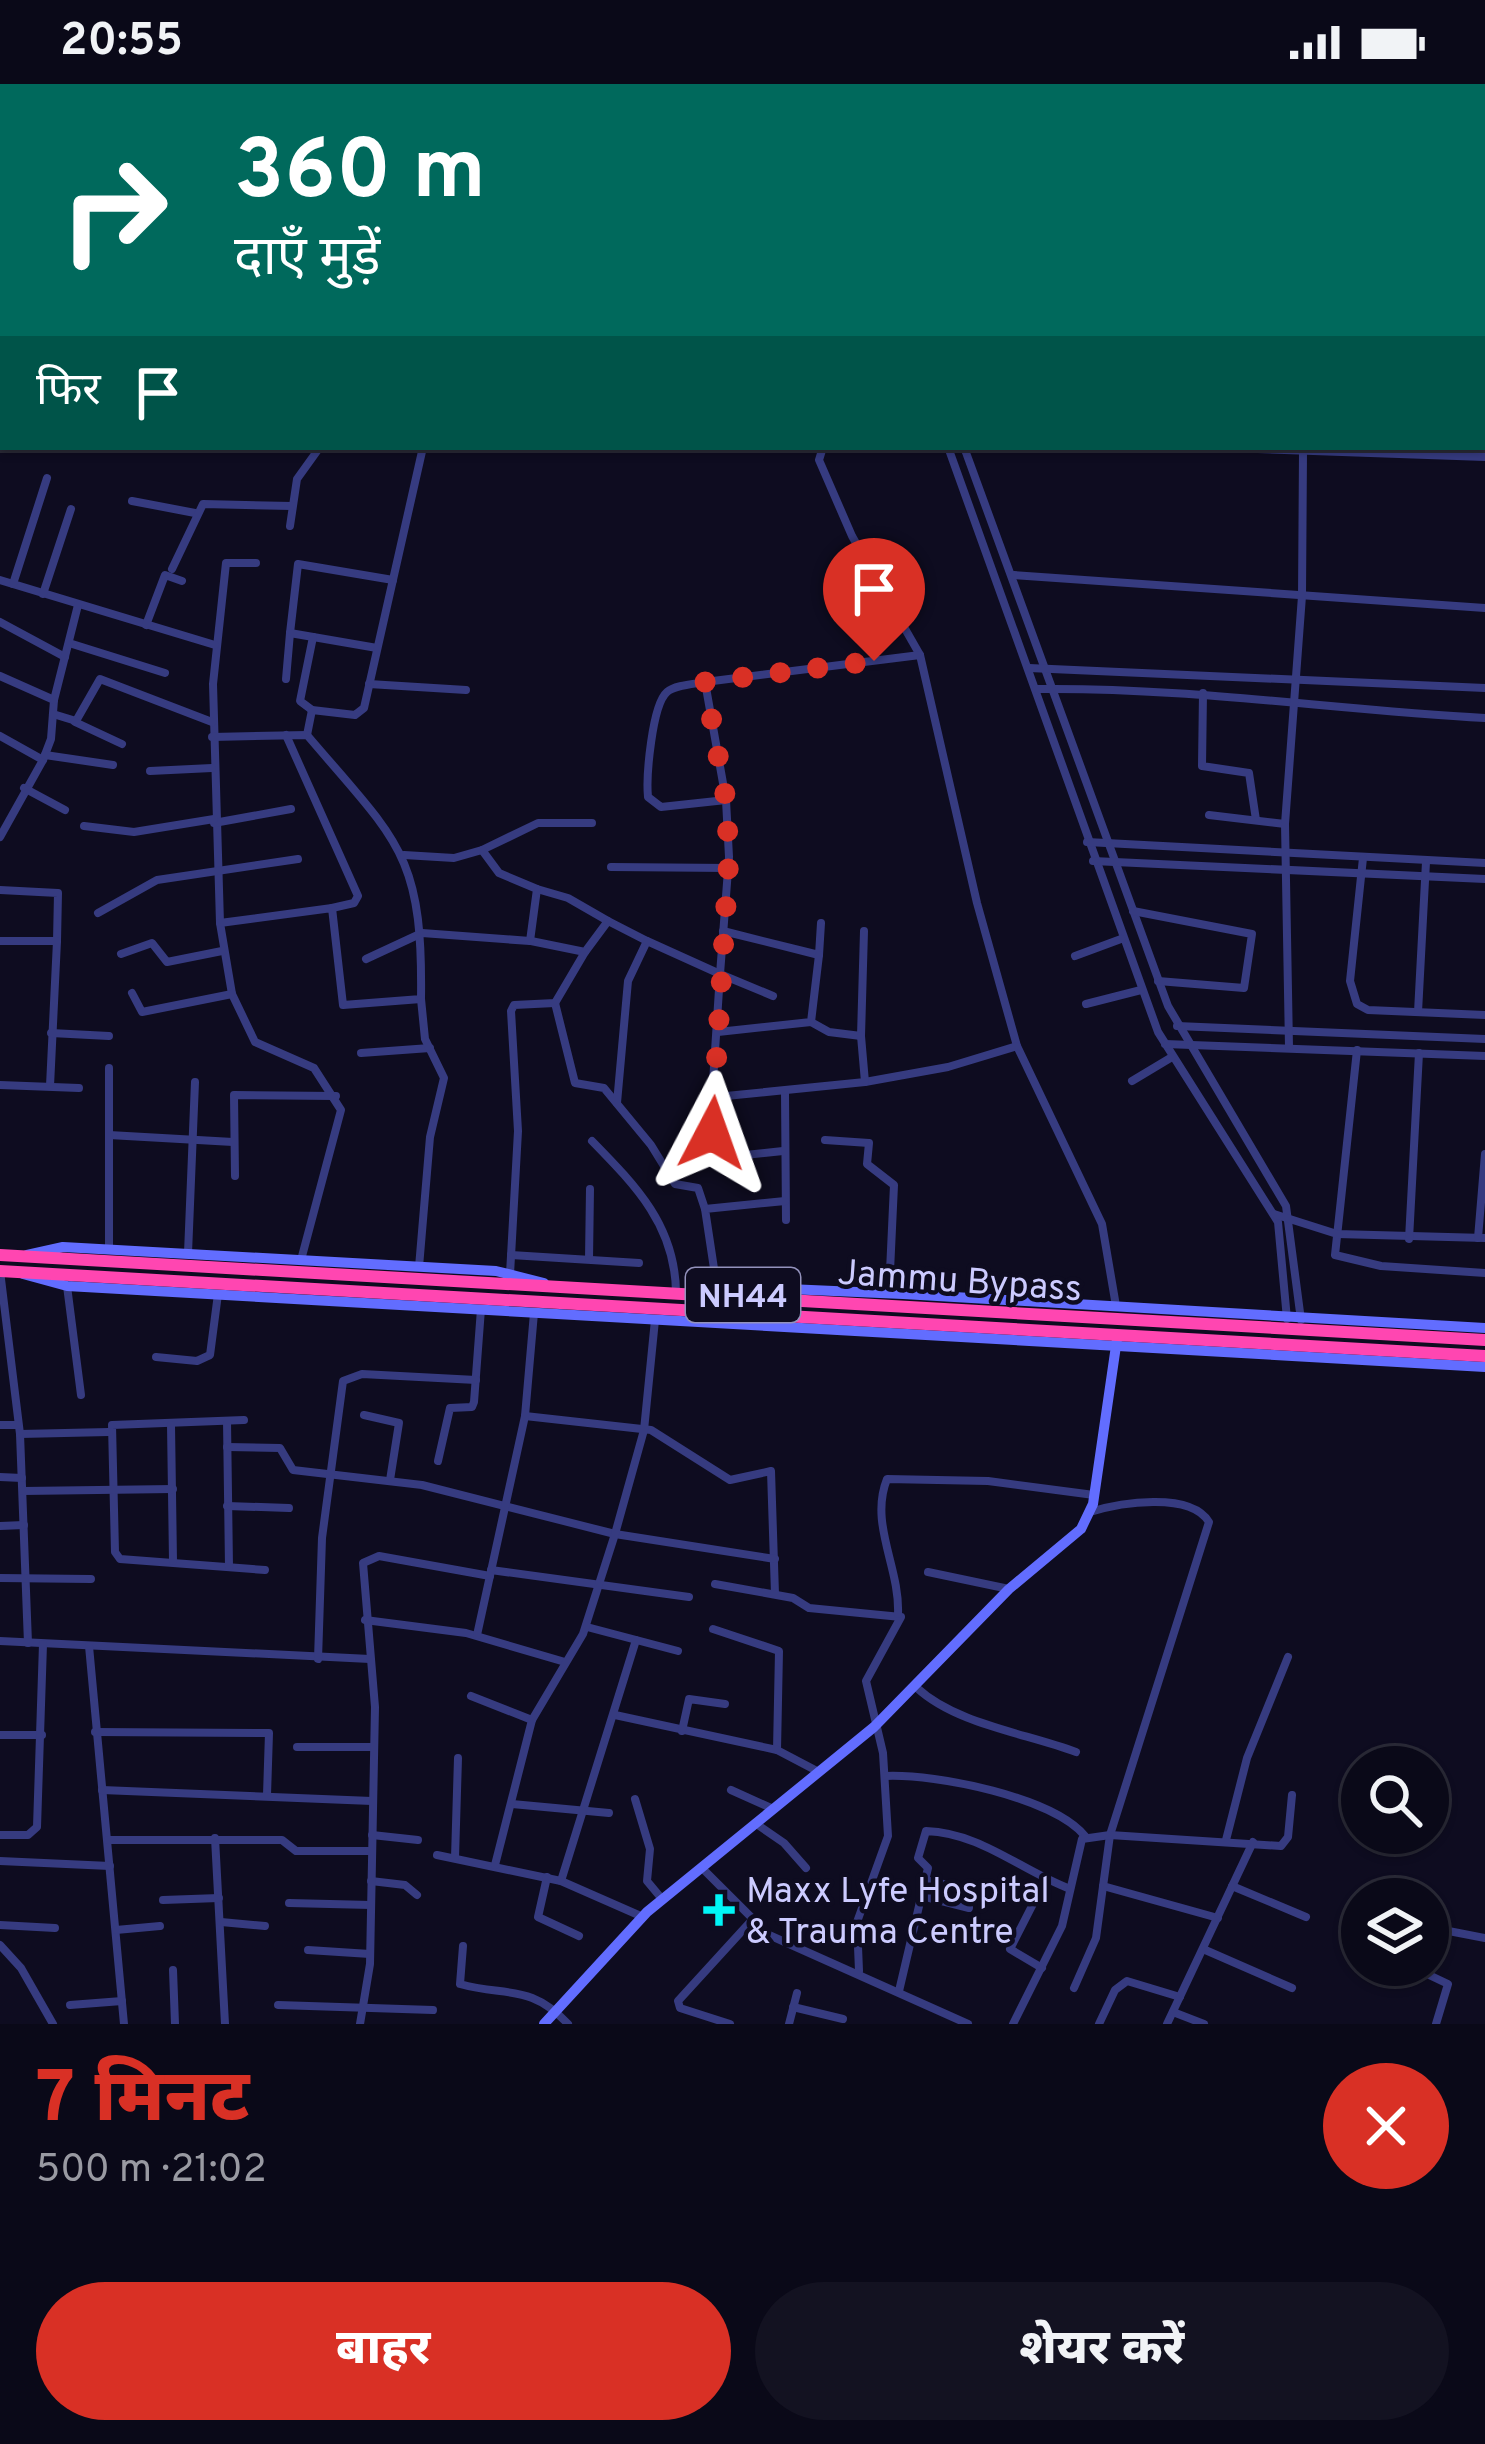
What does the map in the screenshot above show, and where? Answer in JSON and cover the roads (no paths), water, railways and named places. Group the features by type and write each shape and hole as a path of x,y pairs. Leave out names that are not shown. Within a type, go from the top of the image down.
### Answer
{"highway":[{"name":"Jammu Bypass","path":"0,1255 1295,1321 1485,1340"},
{"name":"Jammu Bypass","path":"0,1271 1117,1340 1485,1356"}],"street":[{"path":"290,526 302,467 317,450"},
{"path":"313,637 300,697 312,710 360,714 422,450"},
{"path":"544,2024 662,1899 917,1688 1009,1589 1074,1535 1090,1512 1094,1495 1117,1340 1102,1224 1017,1046 977,903 920,655 852,536 819,460 822,450"},
{"path":"949,450 1141,990 1172,1057 1274,1214 1283,1239 1295,1321"},
{"path":"965,450 1158,981 1186,1042 1277,1187 1290,1220 1295,1321"},
{"path":"1262,450 1485,457"},
{"path":"1289,1047 1286,824 1302,596 1304,452"},
{"path":"13,584 46,478"},
{"path":"132,501 196,513"},
{"path":"172,569 196,513 207,503 292,506"},
{"path":"43,594 70,509"},
{"path":"256,563 226,562 215,645 212,768 220,923 232,994 259,1046 314,1068 336,1096 341,1116 301,1260"},
{"path":"286,679 298,564 393,580"},
{"path":"146,625 165,575 182,581"},
{"path":"1012,575 1485,608"},
{"path":"0,580 215,645"},
{"path":"0,837 44,757 78,605"},
{"path":"0,622 65,657"},
{"path":"290,633 377,648"},
{"path":"69,643 165,673"},
{"path":"726,800 661,807 648,797 651,746 663,698 670,689 920,655"},
{"path":"1029,668 1485,688"},
{"path":"0,676 54,700"},
{"path":"75,722 100,679 212,722"},
{"path":"705,682 726,800 729,868 716,1097 707,1151 710,1161 784,1151"},
{"path":"369,684 466,690"},
{"path":"1036,689 1204,693 1485,718"},
{"path":"1204,693 1202,766 1250,773 1256,820"},
{"path":"312,710 308,736 404,855 419,903 421,999 430,1048 444,1078 430,1137 419,1267"},
{"path":"53,715 122,744"},
{"path":"220,923 332,908 354,903 358,896 286,735"},
{"path":"0,736 44,757 113,765"},
{"path":"212,737 308,736"},
{"path":"150,771 212,768"},
{"path":"24,788 65,810"},
{"path":"84,826 134,832 291,809"},
{"path":"1209,815 1286,824"},
{"path":"404,855 454,858 538,824 592,823"},
{"path":"1087,842 1485,863"},
{"path":"482,850 499,873 568,898 647,941 773,997"},
{"path":"1363,858 1352,957 1353,996 1368,1010 1485,1015"},
{"path":"98,914 157,880 298,859"},
{"path":"1094,861 1485,879"},
{"path":"1418,1012 1426,862"},
{"path":"611,867 729,868"},
{"path":"530,940 537,889"},
{"path":"0,890 58,893 50,1086"},
{"path":"332,908 343,1004 421,999"},
{"path":"1132,911 1252,934 1244,988 1158,981"},
{"path":"608,921 555,1003 575,1083 602,1086 651,1145 671,1180 698,1188 718,1295"},
{"path":"811,1022 821,923"},
{"path":"723,931 819,955"},
{"path":"864,931 861,1036 865,1082"},
{"path":"366,959 422,933 530,940 585,952"},
{"path":"1075,956 1121,939"},
{"path":"0,941 57,941"},
{"path":"616,1105 628,981 647,941"},
{"path":"121,954 152,943 167,962 222,951"},
{"path":"1086,1004 1141,990"},
{"path":"132,994 143,1012 232,994"},
{"path":"23,1256 63,1246 419,1267 509,1278 518,1131 511,1011 514,1005 555,1003"},
{"path":"718,1032 811,1022 829,1032 861,1036"},
{"path":"1178,1026 1485,1039"},
{"path":"51,1033 109,1036"},
{"path":"1165,1044 1485,1056"},
{"path":"716,1097 865,1082 948,1067 1017,1046"},
{"path":"361,1053 430,1048"},
{"path":"1358,1050 1335,1252 1342,1259 1485,1273"},
{"path":"1409,1239 1418,1052"},
{"path":"1132,1081 1172,1057"},
{"path":"110,1068 110,1249"},
{"path":"188,1252 195,1082"},
{"path":"0,1085 79,1088"},
{"path":"784,1093 786,1220"},
{"path":"235,1176 234,1095 336,1096"},
{"path":"109,1135 234,1142"},
{"path":"825,1140 869,1143 867,1164 894,1185 889,1293"},
{"path":"592,1142 644,1200 672,1247 676,1292"},
{"path":"1274,1214 1337,1234 1482,1238 1485,1154"},
{"path":"589,1258 590,1189"},
{"path":"705,1209 785,1201"},
{"path":"511,1255 639,1263"},
{"path":"0,1271 19,1430 28,1643"},
{"path":"19,1272 67,1286 655,1320 1117,1340 1485,1367"},
{"path":"67,1286 81,1395"},
{"path":"760,1295 788,1289 889,1293 1117,1315"},
{"path":"156,1357 197,1361 210,1355 218,1294"},
{"path":"438,1461 450,1408 473,1406 481,1310"},
{"path":"477,1635 525,1416 534,1313"},
{"path":"495,1865 532,1720 586,1627 601,1584 644,1430 655,1320"},
{"path":"1295,1321 1485,1328"},
{"path":"0,1350 11,1348"},
{"path":"318,1659 329,1474 347,1377 476,1380"},
{"path":"364,1415 399,1423 390,1480"},
{"path":"525,1416 662,1433 709,1471 730,1480 770,1471 775,1594"},
{"path":"244,1420 116,1424 110,1432 116,1556 265,1570"},
{"path":"227,1421 229,1567"},
{"path":"171,1424 173,1561"},
{"path":"0,1425 19,1430 110,1432"},
{"path":"227,1447 280,1448 290,1469 390,1480 615,1534 776,1558"},
{"path":"0,1477 22,1478"},
{"path":"859,1971 857,1922 865,1890 887,1844 886,1777 866,1681 900,1626 898,1586 879,1514 887,1480 988,1481 1094,1495"},
{"path":"23,1491 173,1489"},
{"path":"1073,1988 1096,1938 1110,1835 1209,1522 1201,1513 1144,1500 1090,1512"},
{"path":"227,1506 289,1508"},
{"path":"0,1526 24,1526"},
{"path":"359,2024 370,1954 371,1905 373,1747 362,1568 368,1557 688,1597"},
{"path":"928,1572 1009,1589"},
{"path":"0,1578 92,1579"},
{"path":"715,1584 775,1594 809,1608 898,1614"},
{"path":"365,1620 477,1635 565,1662"},
{"path":"586,1627 679,1651"},
{"path":"713,1629 779,1651 777,1750"},
{"path":"561,1881 636,1640"},
{"path":"0,1641 370,1659"},
{"path":"0,1835 36,1832 43,1644"},
{"path":"89,1646 124,2024"},
{"path":"1226,1840 1247,1758 1288,1657"},
{"path":"917,1688 971,1720 1015,1729 1076,1752"},
{"path":"471,1696 532,1720"},
{"path":"682,1732 689,1699 725,1704"},
{"path":"615,1715 777,1750 817,1772"},
{"path":"95,1732 266,1732 272,1739 267,1795"},
{"path":"0,1735 42,1735"},
{"path":"297,1748 373,1747"},
{"path":"455,1858 458,1758"},
{"path":"886,1777 919,1776 1021,1802 1069,1819 1085,1836 1286,1844 1292,1796"},
{"path":"102,1790 372,1801"},
{"path":"730,1790 771,1808"},
{"path":"635,1799 650,1850 647,1881 662,1899"},
{"path":"512,1804 609,1814"},
{"path":"754,1823 784,1843 806,1868"},
{"path":"899,1991 926,1880 928,1868 918,1858 929,1830 1000,1850 1019,1867 1070,1889"},
{"path":"371,1834 418,1840"},
{"path":"1013,2024 1062,1926 1085,1836"},
{"path":"215,1838 224,2024"},
{"path":"108,1840 286,1840 296,1851 371,1851"},
{"path":"1167,2024 1253,1842"},
{"path":"436,1855 561,1881 643,1917"},
{"path":"0,1861 110,1866"},
{"path":"701,1867 752,1920 781,1941 859,1971 968,2024"},
{"path":"547,1877 538,1917 579,1936"},
{"path":"926,1880 970,1890"},
{"path":"371,1881 405,1886 417,1895"},
{"path":"1103,1886 1218,1918"},
{"path":"1232,1886 1306,1917"},
{"path":"922,1896 969,1908"},
{"path":"163,1900 219,1898"},
{"path":"289,1903 371,1905"},
{"path":"1033,1904 1010,1949 1042,1968"},
{"path":"730,2024 680,2008 678,2001 752,1920"},
{"path":"221,1922 265,1925"},
{"path":"0,1925 55,1928"},
{"path":"116,1930 160,1926"},
{"path":"1449,1931 1485,1938"},
{"path":"0,1946 21,1968 53,2024"},
{"path":"463,1946 460,1984 511,1988 556,2012 568,2024"},
{"path":"1203,1949 1292,1988"},
{"path":"308,1950 370,1954"},
{"path":"173,1970 175,2024"},
{"path":"1099,2024 1115,1990 1127,1981 1180,1996"},
{"path":"1436,2024 1447,1986"},
{"path":"789,2024 796,1993"},
{"path":"70,2005 122,2001"},
{"path":"278,2005 433,2010"},
{"path":"793,2007 842,2019"},
{"path":"1173,2012 1204,2024"}],"place":[{"name":"Maxx Lyfe Hospital & Trauma Centre","path":"719,1910"}]}
